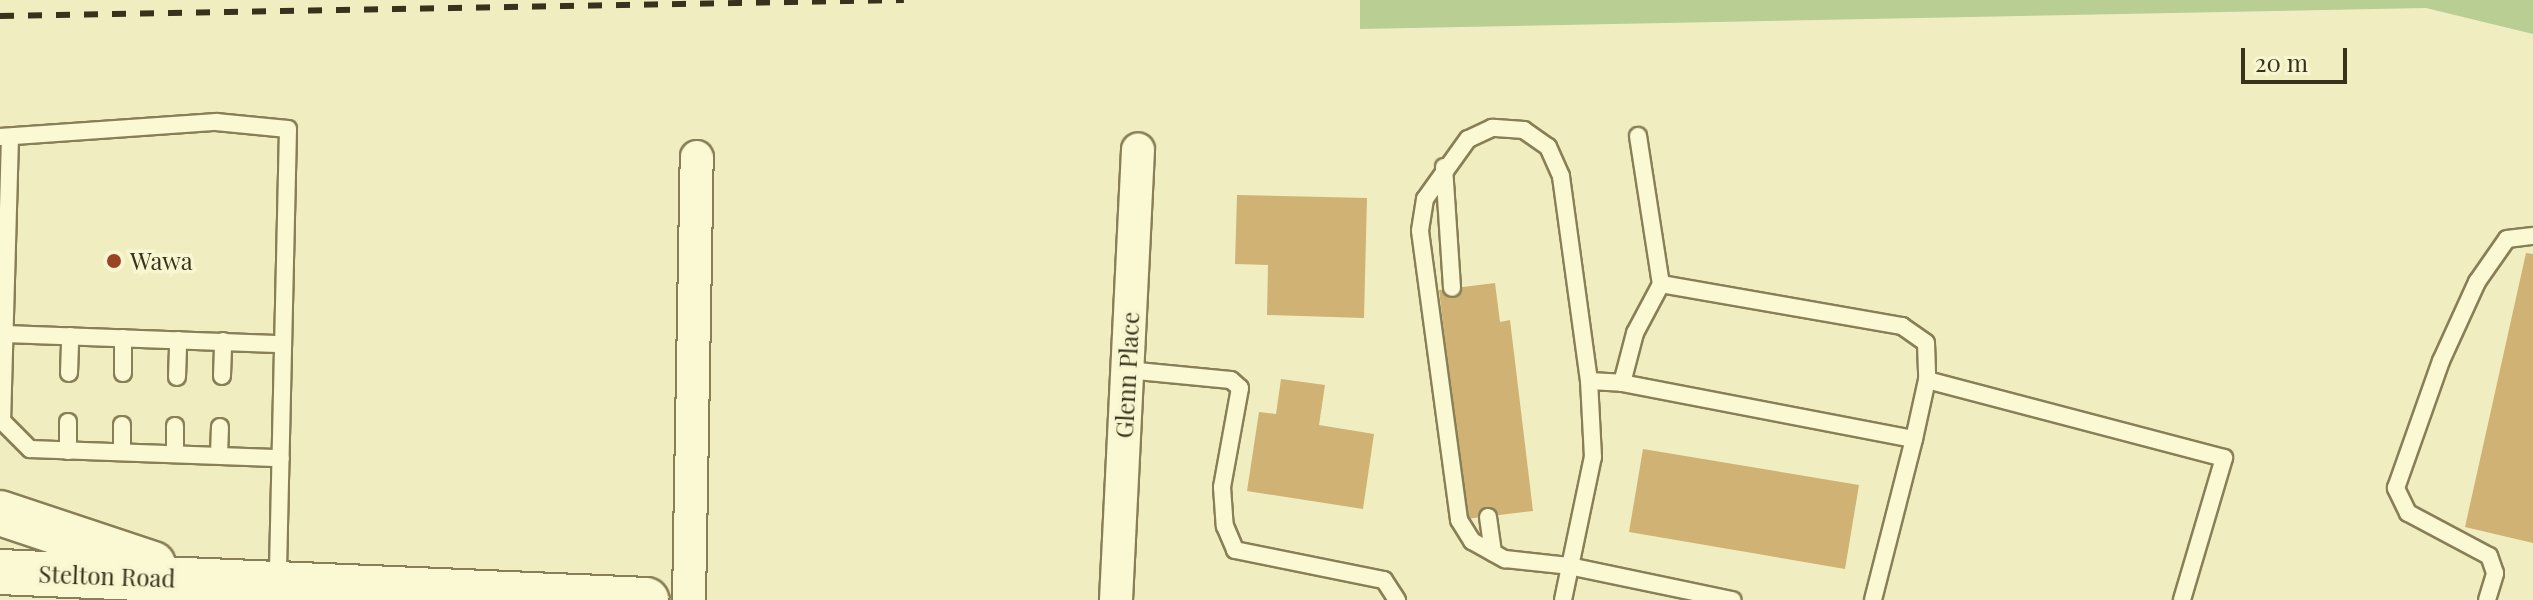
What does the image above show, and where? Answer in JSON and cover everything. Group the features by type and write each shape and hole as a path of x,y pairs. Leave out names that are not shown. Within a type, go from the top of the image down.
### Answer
{"main road":[{"path":"0,513 197,579"},
{"name":"Stelton Road","path":"0,572 106,588 197,579 257,587 646,600"}],"street":[{"name":"Glenn Place","path":"1116,600 1138,150"},
{"path":"689,600 697,157"}],"lane":[{"path":"257,587 281,458 288,129 216,122 5,137 2,421 30,449 281,458"},
{"path":"1563,600 1569,566 1593,457 1589,381 1561,176 1548,147 1524,130 1492,128 1468,139 1444,167 1425,199 1420,266 1459,520 1472,541 1505,559 1569,566 1732,600"},
{"path":"1622,383 1635,333 1661,284 1638,136"},
{"path":"1444,167 1452,288"},
{"path":"2487,600 2495,573 2489,556 2408,513 2396,488 2441,361 2477,282 2507,239 2533,236"},
{"path":"1661,284 1902,326 1926,343 1927,380 1873,600"},
{"path":"5,334 283,344"},
{"path":"69,373 70,336"},
{"path":"123,338 123,373"},
{"path":"177,377 178,340"},
{"path":"222,376 223,341"},
{"path":"1127,370 1231,380 1240,388 1222,487 1225,526 1235,550 1384,580 1397,600"},
{"path":"1927,380 2224,458 2182,600"},
{"path":"1589,381 1622,383 1914,439"},
{"path":"68,422 68,451"},
{"path":"122,425 122,452"},
{"path":"175,426 175,454"},
{"path":"219,455 220,427"},
{"path":"1488,517 1493,553"}],"green space":[{"path":"1360,0 2533,0 2533,34 2426,8 1360,29"}],"building":[{"path":"1237,195 1367,198 1364,318 1267,315 1268,265 1235,264"},
{"path":"2526,253 2533,254 2533,543 2465,527"},
{"path":"1495,283 1500,322 1510,320 1533,511 1466,519 1439,290"},
{"path":"1281,379 1325,385 1319,425 1374,434 1363,509 1247,491 1259,412 1276,414"},
{"path":"1643,449 1859,485 1845,569 1629,532"}],"railway":[{"path":"0,16 904,0"}],"place":[{"name":"Wawa","path":"114,261"}]}
